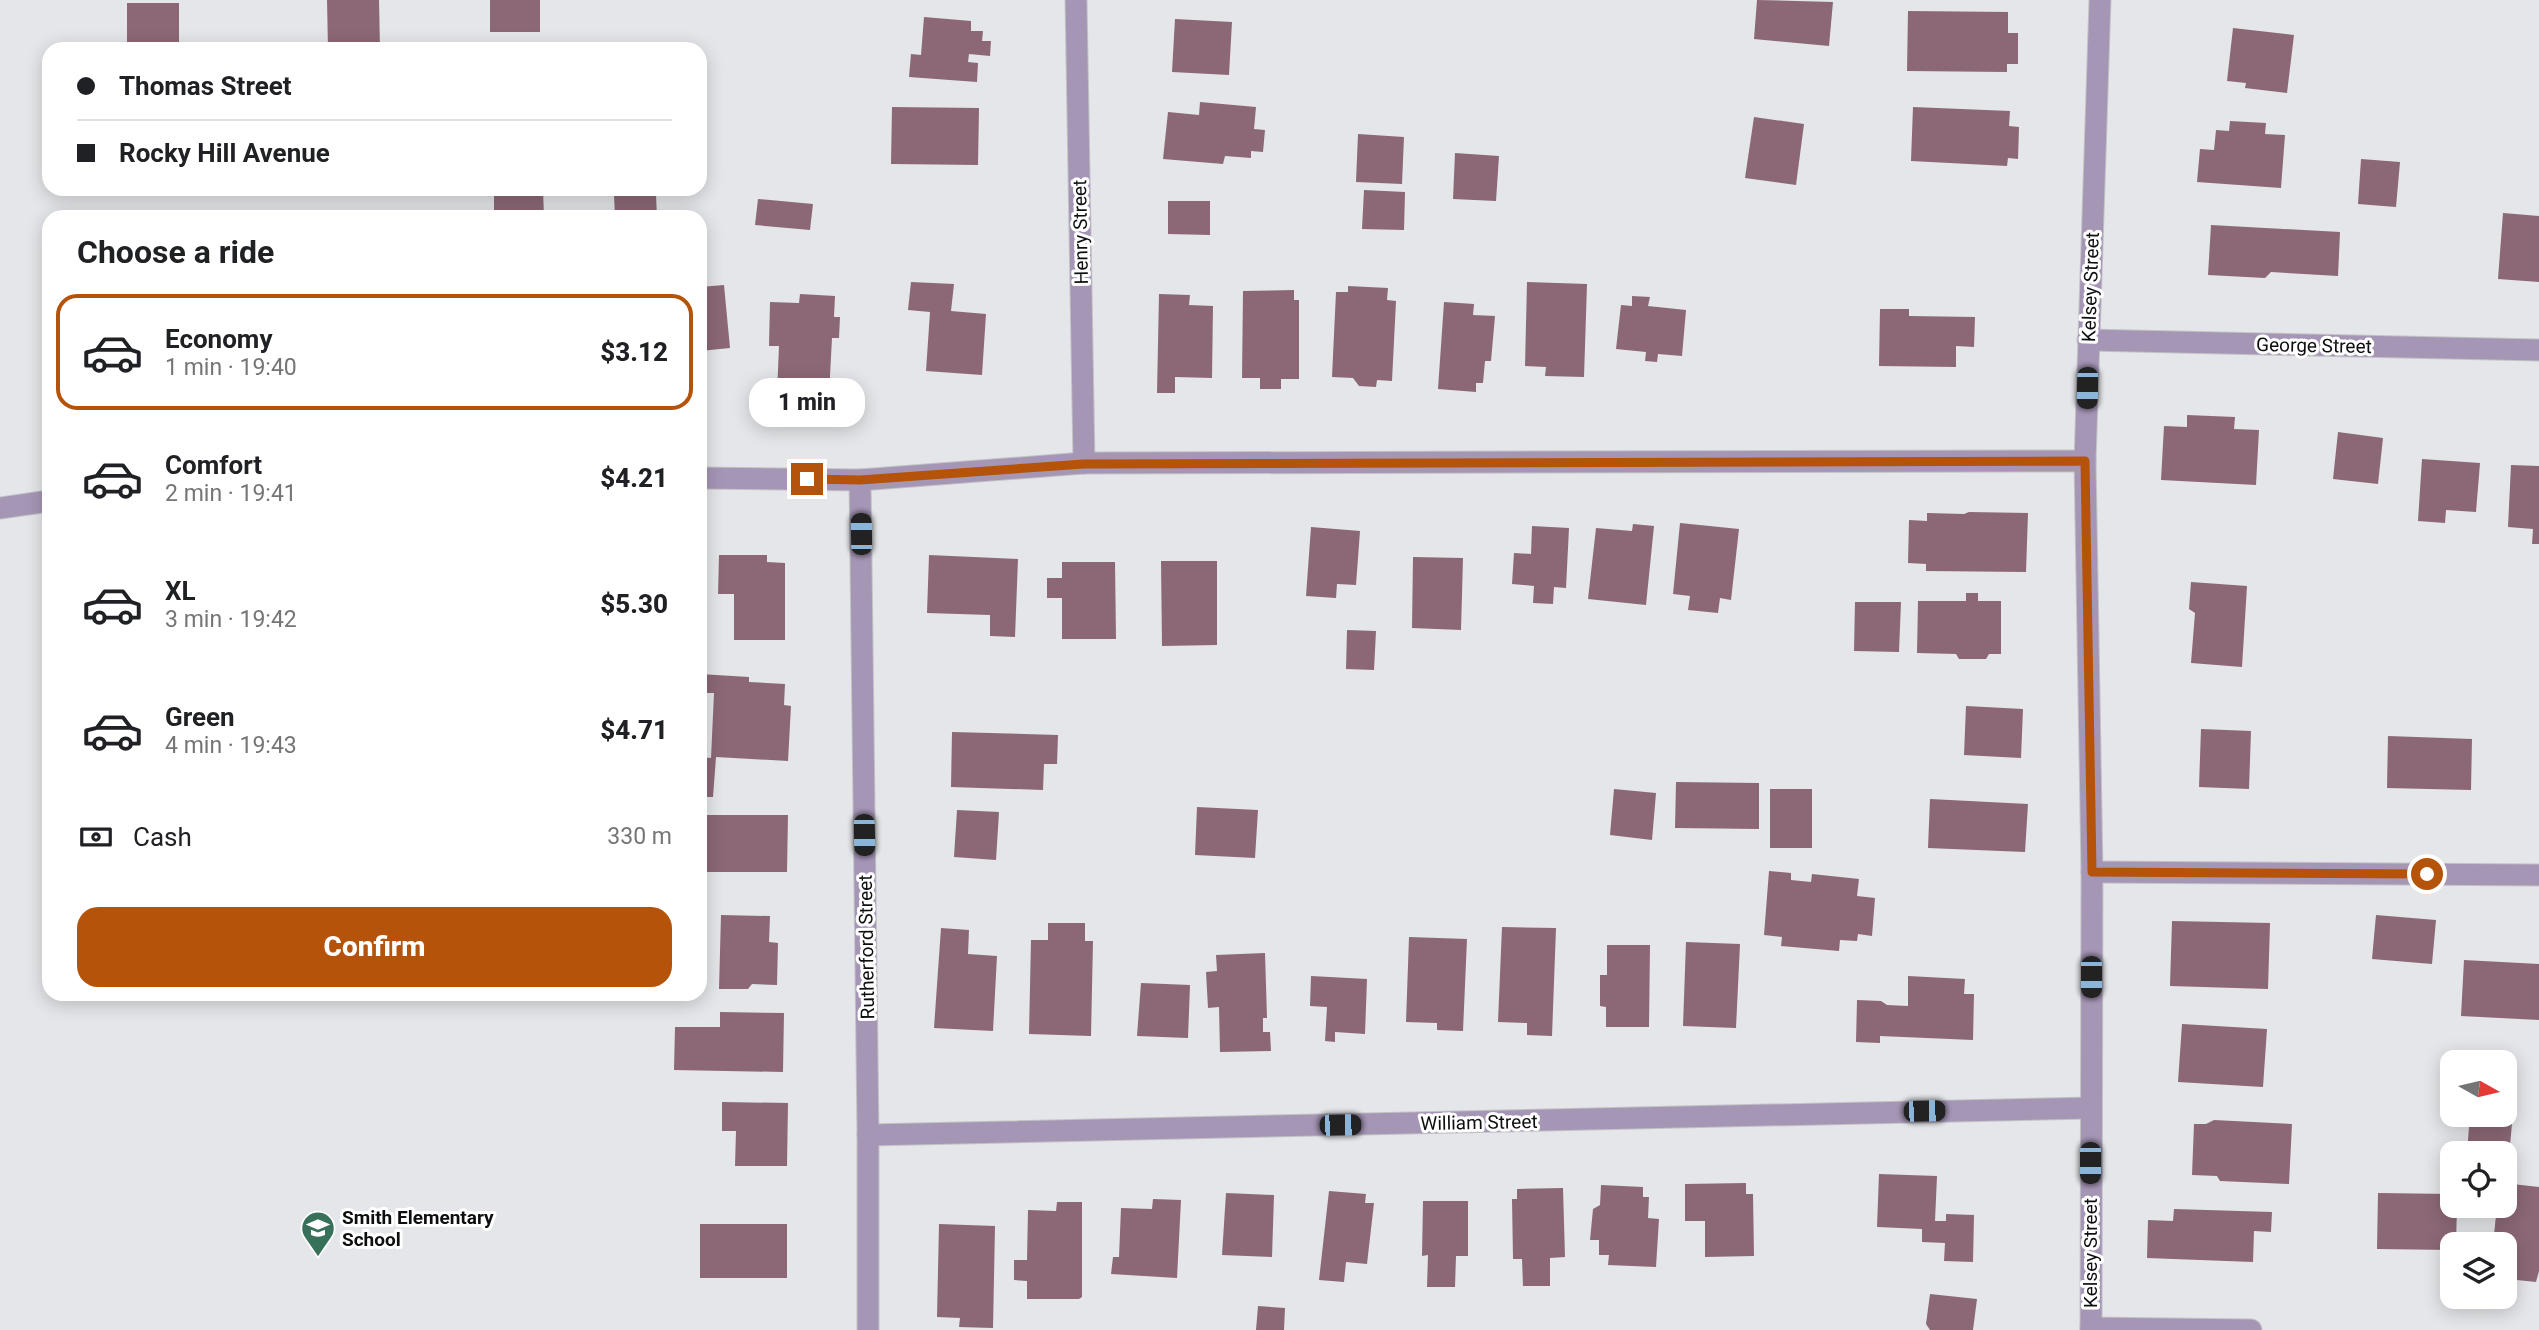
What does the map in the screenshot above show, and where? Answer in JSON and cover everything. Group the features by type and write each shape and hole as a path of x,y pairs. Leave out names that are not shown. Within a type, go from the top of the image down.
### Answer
{"street":[{"name":"Henry Street","path":"1076,0 1084,464"},
{"name":"Kelsey Street","path":"2091,1329 2092,872 2085,461 2100,0"},
{"name":"George Street","path":"2088,340 2539,350"},
{"path":"707,478 860,480 1084,464 2085,461"},
{"name":"Rutherford Street","path":"860,480 868,1330"},
{"path":"0,508 42,502"},
{"path":"2092,872 2539,875"},
{"name":"William Street","path":"868,1135 2090,1108"},
{"path":"2091,1329 2251,1330"}],"building":[{"path":"327,0 379,0 380,42 328,42"},
{"path":"490,0 540,0 540,32 490,32"},
{"path":"1757,0 1833,2 1829,46 1754,39"},
{"path":"127,3 179,3 179,42 127,42"},
{"path":"1908,11 2008,12 2008,33 2018,33 2018,64 2007,64 2007,72 1907,71"},
{"path":"924,17 971,21 971,31 983,31 982,41 991,41 990,56 969,54 968,62 978,63 977,82 909,77 911,54 921,55"},
{"path":"1175,19 1232,22 1229,75 1172,72"},
{"path":"2233,28 2294,35 2287,93 2245,88 2246,83 2227,81"},
{"path":"1200,102 1256,107 1254,129 1265,130 1263,152 1251,151 1251,158 1225,156 1223,164 1163,159 1168,112 1199,115"},
{"path":"892,107 979,108 978,165 891,164"},
{"path":"1913,107 2010,111 2009,126 2019,127 2018,159 2008,158 2007,166 1911,161"},
{"path":"1754,117 1804,124 1796,185 1745,178"},
{"path":"2230,121 2266,123 2265,134 2285,135 2281,188 2197,182 2200,149 2214,150 2216,130 2229,131"},
{"path":"1358,134 1404,137 1402,184 1356,182"},
{"path":"1455,153 1499,156 1496,201 1453,199"},
{"path":"2361,159 2400,162 2396,207 2358,204"},
{"path":"1364,190 1405,192 1404,230 1362,229"},
{"path":"494,196 543,196 544,210 494,210"},
{"path":"614,196 656,196 657,210 615,210"},
{"path":"758,199 813,204 810,230 755,225"},
{"path":"1168,201 1210,201 1210,235 1168,234"},
{"path":"2503,213 2539,216 2539,282 2498,279"},
{"path":"2211,225 2340,232 2338,276 2271,272 2265,278 2208,275"},
{"path":"911,282 954,284 951,311 986,314 982,375 926,371 930,312 908,310"},
{"path":"1527,282 1587,284 1584,377 1545,376 1546,367 1525,366"},
{"path":"724,285 730,348 707,350 707,286"},
{"path":"1348,286 1388,288 1387,300 1396,301 1392,381 1377,380 1376,387 1359,386 1353,378 1332,377 1336,292 1348,292"},
{"path":"1294,290 1294,300 1299,300 1299,379 1281,379 1281,389 1260,389 1260,378 1242,378 1243,291"},
{"path":"800,294 835,296 834,317 840,317 839,338 832,338 829,395 826,395 825,407 787,405 777,394 779,346 769,346 770,302 799,303"},
{"path":"1159,294 1190,295 1189,305 1213,306 1212,378 1175,377 1175,393 1157,393"},
{"path":"1632,296 1650,297 1648,306 1686,310 1682,356 1658,354 1657,362 1645,361 1646,352 1616,349 1621,305 1632,306"},
{"path":"1444,302 1474,304 1473,315 1495,316 1491,361 1485,361 1483,383 1476,383 1476,392 1438,389"},
{"path":"1880,309 1909,309 1909,316 1975,317 1974,347 1956,346 1956,367 1879,366"},
{"path":"2187,415 2235,417 2234,429 2259,430 2256,485 2161,480 2164,426 2187,427"},
{"path":"2338,432 2383,438 2378,484 2333,479"},
{"path":"2422,459 2480,463 2476,512 2446,510 2445,523 2418,521"},
{"path":"2511,465 2539,466 2539,544 2532,544 2533,529 2508,527"},
{"path":"1927,513 2028,513 2026,572 1926,571 1926,564 1908,563 1909,520 1927,521"},
{"path":"1680,523 1739,529 1731,600 1720,598 1718,613 1688,610 1690,596 1673,594"},
{"path":"1633,524 1654,526 1646,605 1588,599 1596,528 1632,531"},
{"path":"1532,526 1569,528 1566,588 1554,587 1553,604 1533,603 1534,586 1512,584 1514,553 1531,554"},
{"path":"1311,527 1360,531 1356,585 1337,584 1336,598 1306,596"},
{"path":"719,555 767,555 767,562 785,563 785,640 734,640 734,594 718,594"},
{"path":"929,555 1018,559 1015,637 990,636 990,615 927,613"},
{"path":"1413,557 1463,558 1461,630 1412,628"},
{"path":"1161,561 1217,561 1217,645 1162,646"},
{"path":"1062,562 1115,562 1116,639 1062,639 1062,598 1047,598 1047,578 1062,578"},
{"path":"2191,582 2247,586 2242,667 2191,663 2195,613 2189,609"},
{"path":"1966,593 1978,593 1978,601 2001,601 2001,654 1989,654 1986,659 1959,659 1956,654 1917,653 1918,601 1966,601"},
{"path":"1855,602 1901,602 1899,652 1854,651"},
{"path":"1347,630 1376,631 1374,670 1346,669"},
{"path":"707,674 749,677 749,682 785,684 784,705 791,706 788,761 716,757 713,797 707,797 707,758 711,758 714,693 707,693"},
{"path":"1966,706 2023,709 2021,758 1964,755"},
{"path":"2201,729 2251,731 2249,789 2199,787"},
{"path":"952,732 1058,735 1057,764 1044,764 1043,790 951,787"},
{"path":"2388,736 2472,739 2471,790 2387,788"},
{"path":"1676,782 1759,783 1759,829 1675,828"},
{"path":"1614,789 1656,793 1652,840 1610,835"},
{"path":"1770,789 1812,789 1812,848 1770,848"},
{"path":"1930,799 2028,804 2025,852 1928,848"},
{"path":"1197,807 1258,810 1255,858 1195,855"},
{"path":"957,810 999,812 996,860 954,857"},
{"path":"707,815 788,815 787,872 707,872"},
{"path":"1769,871 1791,873 1791,880 1811,882 1812,874 1859,879 1857,896 1875,898 1872,936 1858,934 1857,941 1840,940 1839,951 1781,946 1782,937 1764,935"},
{"path":"721,915 770,916 769,942 778,943 777,985 752,984 748,989 719,989"},
{"path":"2376,915 2436,920 2432,964 2372,959"},
{"path":"2172,921 2270,923 2268,989 2170,986"},
{"path":"1048,923 1085,923 1085,941 1093,941 1091,1036 1029,1034 1031,940 1048,940"},
{"path":"1502,927 1556,928 1552,1036 1527,1035 1527,1023 1498,1022"},
{"path":"941,928 969,930 968,954 997,956 993,1031 934,1028"},
{"path":"1409,937 1467,939 1463,1031 1437,1030 1437,1023 1406,1022"},
{"path":"1686,942 1740,944 1736,1028 1683,1026"},
{"path":"1607,945 1650,945 1649,1027 1606,1027 1606,1007 1600,1006 1600,975 1607,975"},
{"path":"1265,953 1267,1018 1263,1018 1263,1032 1270,1032 1271,1051 1220,1052 1219,1007 1208,1008 1206,972 1217,971 1216,955"},
{"path":"2464,960 2539,964 2539,1020 2461,1016"},
{"path":"1311,976 1367,979 1365,1034 1335,1032 1335,1042 1325,1041 1327,1007 1310,1006"},
{"path":"1908,976 1965,979 1964,994 1974,994 1973,1040 1880,1036 1880,1043 1856,1042 1857,1000 1908,1006"},
{"path":"1141,983 1190,985 1188,1038 1137,1036"},
{"path":"720,1012 784,1013 783,1072 674,1070 675,1027 720,1027"},
{"path":"2182,1024 2267,1029 2263,1087 2178,1082"},
{"path":"722,1102 788,1103 787,1166 735,1166 736,1131 722,1131"},
{"path":"2214,1120 2292,1124 2289,1184 2220,1181 2217,1176 2192,1175 2194,1124 2206,1124"},
{"path":"2469,1127 2512,1127 2510,1141 2468,1141"},
{"path":"1879,1174 1937,1176 1935,1221 1946,1221 1946,1214 1974,1215 1973,1262 1944,1261 1945,1243 1922,1242 1922,1229 1877,1227"},
{"path":"1746,1183 1746,1194 1753,1194 1754,1256 1705,1257 1705,1221 1685,1221 1685,1184"},
{"path":"1601,1185 1643,1187 1643,1197 1649,1197 1648,1218 1659,1219 1656,1267 1608,1265 1609,1255 1599,1255 1599,1240 1590,1240 1593,1209 1600,1205"},
{"path":"2517,1185 2539,1187 2539,1271 2536,1282 2517,1280 2517,1232 2494,1232 2496,1218 2517,1218"},
{"path":"1563,1188 1565,1257 1550,1258 1550,1286 1523,1286 1522,1259 1513,1259 1512,1199 1517,1199 1517,1189"},
{"path":"1329,1191 1366,1194 1365,1203 1374,1203 1367,1264 1346,1262 1344,1282 1319,1280"},
{"path":"1226,1193 1274,1195 1272,1257 1222,1255"},
{"path":"2378,1193 2440,1194 2440,1218 2457,1218 2456,1232 2440,1232 2440,1250 2377,1249"},
{"path":"1153,1199 1181,1200 1177,1278 1111,1274 1113,1257 1119,1257 1121,1208 1152,1209"},
{"path":"1423,1201 1468,1201 1468,1256 1456,1256 1455,1287 1427,1287 1428,1255 1422,1256"},
{"path":"1057,1202 1082,1202 1082,1297 1027,1299 1027,1281 1014,1280 1014,1260 1027,1260 1028,1210 1056,1211"},
{"path":"2174,1209 2272,1212 2271,1232 2254,1231 2253,1262 2147,1258 2148,1220 2173,1221"},
{"path":"700,1224 787,1224 787,1278 700,1278"},
{"path":"939,1224 995,1226 993,1328 959,1327 960,1318 937,1317"},
{"path":"1930,1294 1977,1299 1973,1330 1930,1330 1926,1324"},
{"path":"1258,1306 1285,1308 1284,1330 1256,1330"}],"place":[{"name":"Smith Elementary School","path":"318,1258"}],"route":[{"path":"807,479 860,480 1084,464 2085,461 2092,872 2427,874"}]}
